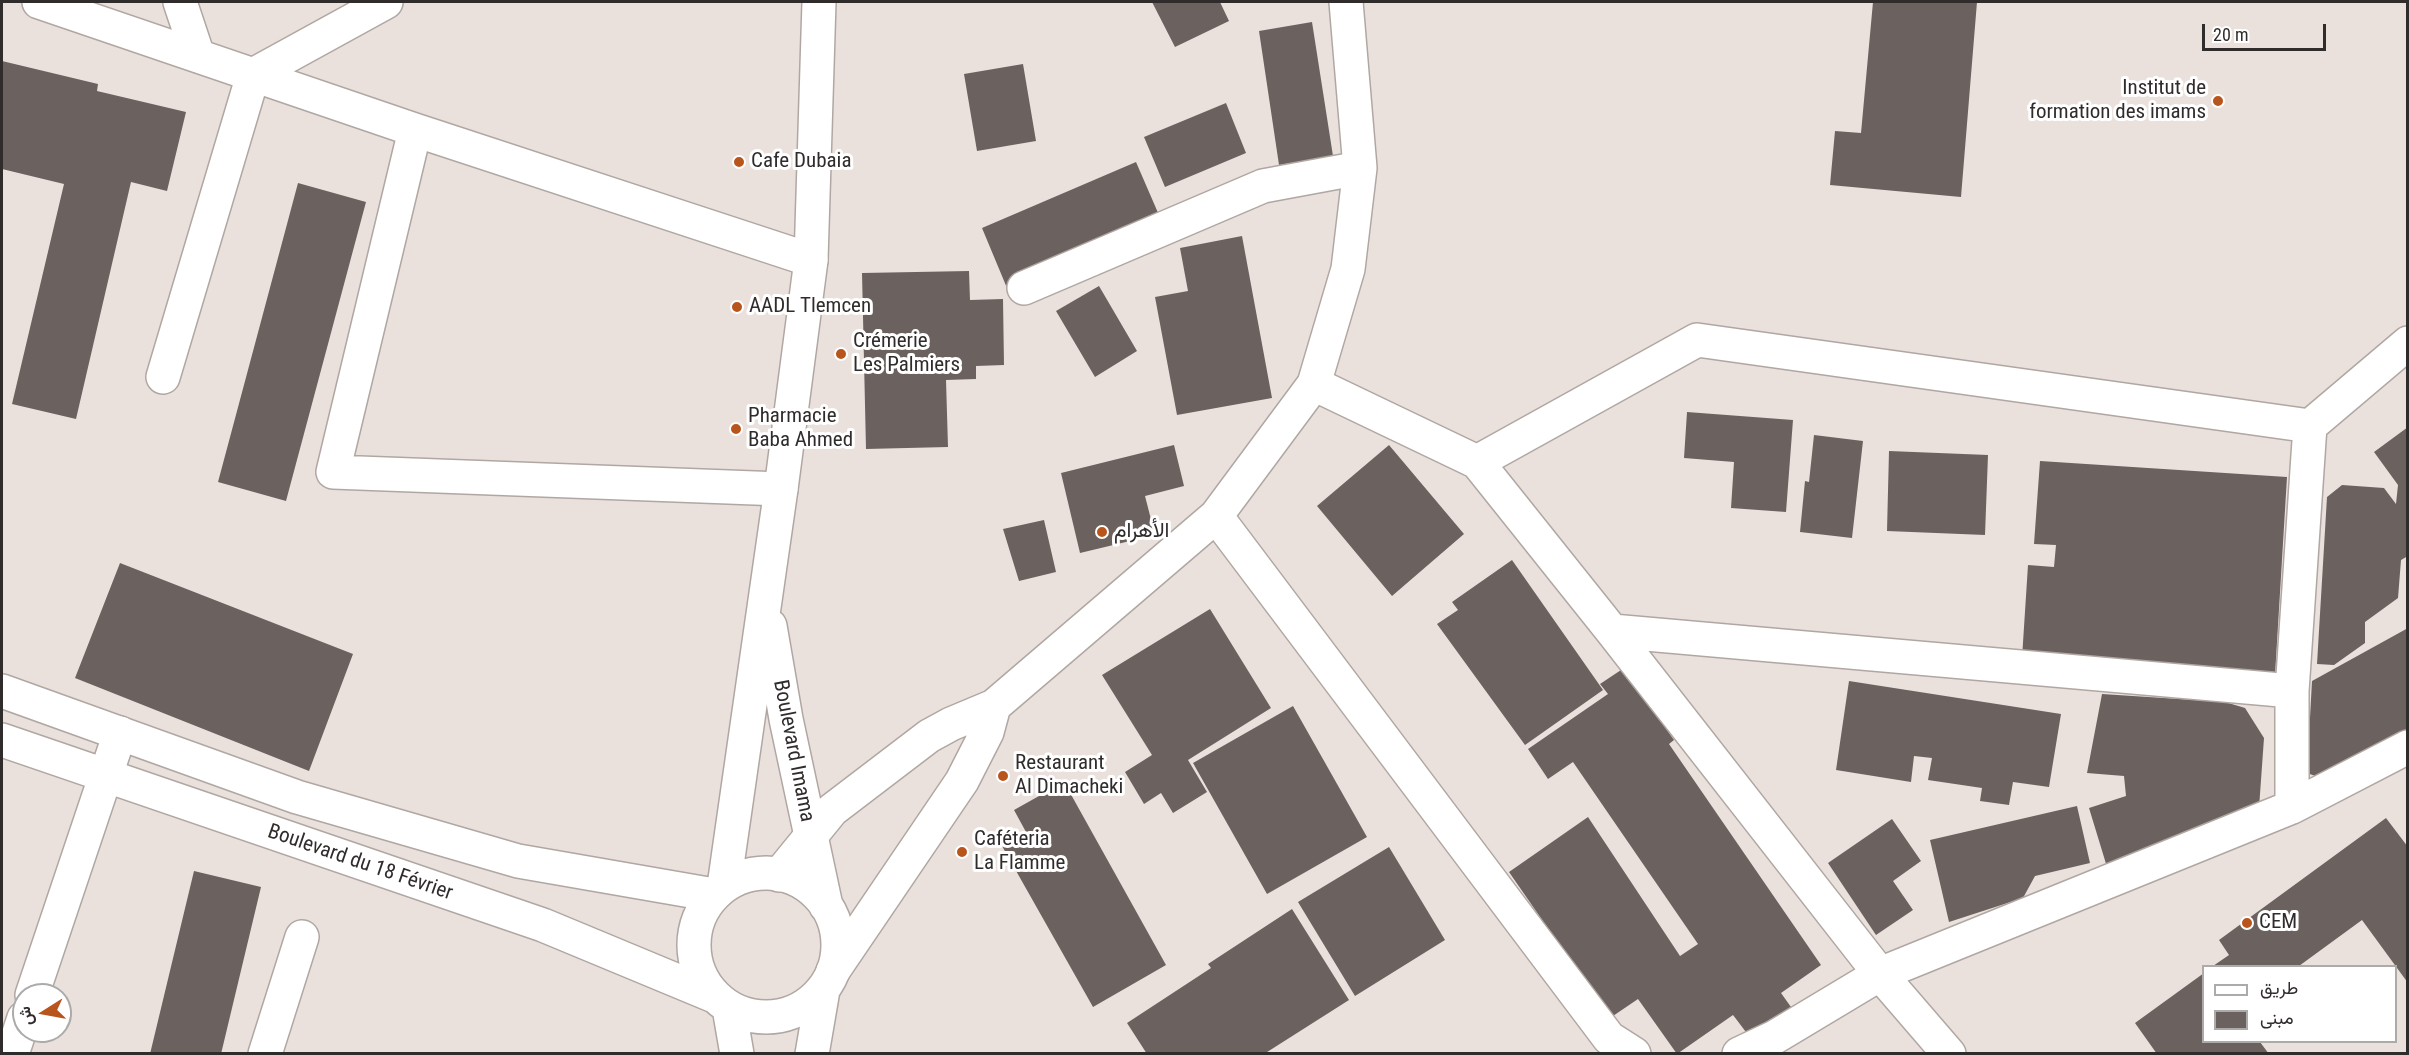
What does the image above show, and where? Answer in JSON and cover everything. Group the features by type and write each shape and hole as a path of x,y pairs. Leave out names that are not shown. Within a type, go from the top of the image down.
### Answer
{"street":[{"path":"39,2 415,130 810,260"},
{"path":"180,2 198,56"},
{"path":"163,377 253,75 386,2"},
{"name":"Boulevard Imama","path":"719,891 781,489 810,260 819,2"},
{"path":"779,874 832,810 929,736 994,706 1216,516 1314,384 1348,269 1360,168 1346,2"},
{"path":"415,130 333,472 781,489"},
{"path":"1024,288 1263,186 1360,168"},
{"path":"1477,462 1697,340 2310,426"},
{"path":"2292,807 2292,692 2310,426 2408,343"},
{"path":"1314,384 1477,462 1612,630 1880,974 1949,1053"},
{"path":"1216,516 1608,1038 1634,1053"},
{"name":"Boulevard Imama","path":"765,595 786,719 826,906"},
{"path":"1612,630 2292,692"},
{"name":"Boulevard du 18 Février","path":"2,691 297,797 518,861 719,891"},
{"path":"812,1053 828,980 838,949 835,927 826,906 798,881 779,874 760,874 741,877 719,891 703,910 696,928 693,946 696,965 703,982 722,1002 748,1016 769,1018 789,1014 808,1004 828,980 962,781 987,732 994,706"},
{"path":"36,983 120,733"},
{"name":"Boulevard du 18 Février","path":"2,740 543,925 722,1002"},
{"path":"1739,1053 1775,1037 1880,974 2292,807 2408,747"},
{"path":"265,1053 302,937"},
{"path":"722,1002 737,1053"}],"building":[{"path":"1152,2 1220,2 1229,21 1175,47"},
{"path":"1873,2 1977,2 1961,197 1830,185 1835,131 1861,133"},
{"path":"1312,22 1333,156 1279,165 1259,31"},
{"path":"2,61 98,84 97,91 186,112 167,191 131,182 76,419 12,404 64,184 2,169"},
{"path":"1023,64 1036,141 977,151 964,74"},
{"path":"1226,103 1246,153 1165,187 1144,137"},
{"path":"1136,162 1162,222 1007,288 982,228"},
{"path":"298,183 366,202 286,501 218,482"},
{"path":"1242,236 1272,398 1177,415 1155,297 1188,291 1180,248"},
{"path":"969,271 970,300 1003,299 1004,365 976,366 976,379 946,380 948,447 866,449 862,273"},
{"path":"1099,286 1137,351 1095,377 1056,311"},
{"path":"1687,412 1793,420 1786,512 1731,508 1734,462 1684,458"},
{"path":"2408,427 2408,556 2401,560 2398,598 2365,622 2365,643 2334,665 2317,664 2327,497 2342,485 2384,488 2396,504 2398,485 2374,452"},
{"path":"1814,435 1863,441 1852,538 1800,532 1805,481 1809,482"},
{"path":"1174,445 1184,486 1145,496 1155,535 1080,553 1061,473"},
{"path":"1389,445 1464,534 1392,596 1317,506"},
{"path":"1889,451 1988,455 1985,535 1887,531"},
{"path":"2040,461 2287,477 2275,675 2022,658 2028,565 2054,567 2056,545 2034,544"},
{"path":"1044,520 1056,572 1019,581 1003,529"},
{"path":"1512,560 1603,690 1525,745 1437,624 1458,610 1452,602"},
{"path":"120,563 353,654 309,771 75,678"},
{"path":"1210,609 1271,708 1188,760 1207,792 1173,813 1161,793 1144,804 1125,772 1152,755 1102,675"},
{"path":"2408,628 2408,735 2329,781 2307,773 2312,681"},
{"path":"1624,668 1674,740 1669,744 1821,965 1781,993 1791,1007 1749,1036 1733,1015 1677,1054 1638,999 1610,1018 1509,872 1588,817 1680,956 1698,944 1573,762 1548,779 1528,749 1608,694 1600,684"},
{"path":"1849,681 2061,714 2049,787 2013,782 2009,805 1980,801 1982,788 1928,780 1932,758 1914,756 1911,782 1836,770"},
{"path":"2102,694 2225,702 2245,708 2264,738 2259,808 2107,867 2089,808 2126,796 2124,776 2087,773"},
{"path":"1293,706 1367,837 1267,894 1193,763"},
{"path":"1064,782 1166,965 1093,1007 1002,846 1026,832 1014,810"},
{"path":"2077,806 2090,863 2035,876 2023,898 1949,922 1930,840"},
{"path":"2386,818 2408,847 2408,983 2362,920 2300,965 2214,965 2229,955 2219,940"},
{"path":"1892,819 1921,861 1893,881 1913,910 1876,935 1828,863"},
{"path":"1389,847 1445,940 1355,996 1298,902"},
{"path":"194,871 261,887 221,1054 150,1054"},
{"path":"1292,909 1349,1000 1264,1054 1147,1054 1127,1023 1211,968 1208,964"},
{"path":"2202,974 2202,1043 2261,1043 2269,1054 2157,1054 2135,1023"}],"place":[{"name":"Institut de formation des imams","path":"2218,101"},
{"name":"Cafe Dubaia","path":"739,162"},
{"name":"AADL Tlemcen","path":"737,307"},
{"name":"Crémerie Les Palmiers","path":"841,354"},
{"name":"Pharmacie Baba Ahmed","path":"736,429"},
{"name":"الأهرام","path":"1102,532"},
{"name":"Restaurant Al Dimacheki","path":"1003,776"},
{"name":"Caféteria La Flamme","path":"962,852"},
{"name":"CEM","path":"2247,923"}]}
